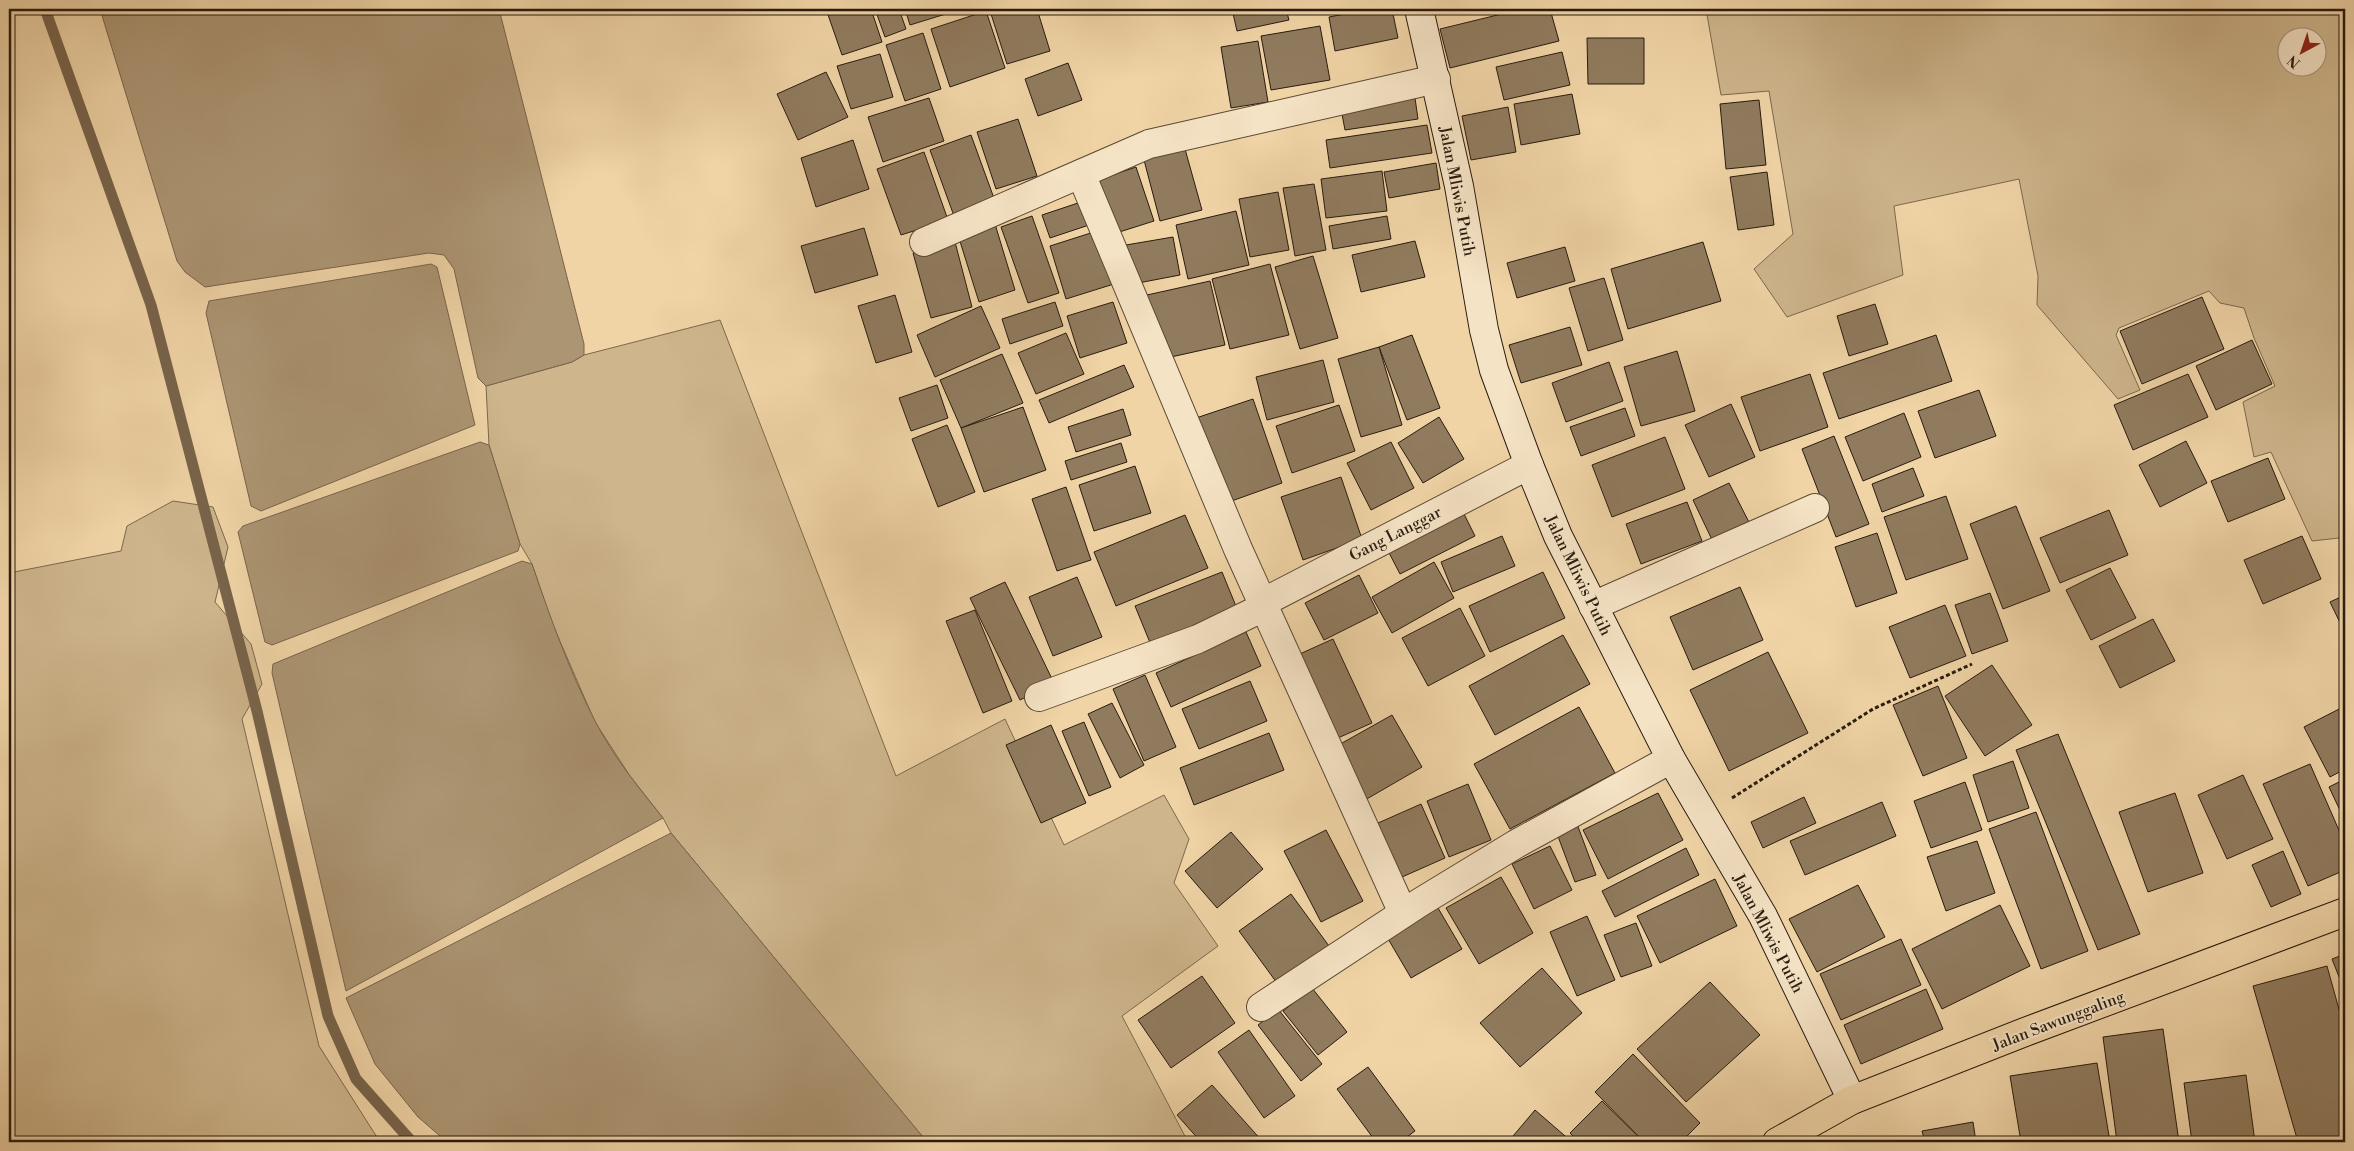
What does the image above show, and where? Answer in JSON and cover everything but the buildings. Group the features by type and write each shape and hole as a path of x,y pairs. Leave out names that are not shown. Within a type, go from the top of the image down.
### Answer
{"main road":[{"name":"Jalan Sawunggaling","path":"1777,1142 1852,1100 2025,1032 2345,912"}],"street":[{"name":"Jalan Mliwis Putih","path":"1419,9 1459,186 1484,330 1494,370 1529,465 1558,536 1593,606 1671,759 1763,916 1852,1100"},
{"path":"924,242 1149,144 1436,79"},
{"path":"1082,174 1234,540 1403,913"},
{"name":"Gang Langgar","path":"1039,697 1198,639 1529,465"},
{"path":"1593,606 1815,508"},
{"path":"1261,1007 1403,913 1524,840 1671,759"}],"path":[{"path":"1703,816 1873,710 1972,664"}],"shaded area":[{"path":"100,9 499,9 584,344 584,355 572,362 486,386 478,378 454,269 444,255 429,253 205,287 185,272 177,261"},
{"path":"1706,9 2345,9 2345,549 2339,538 2312,541 2271,452 2254,457 2243,402 2275,386 2254,338 2244,308 2220,303 2209,291 2119,328 2116,335 2140,390 2118,399 2037,305 2038,276 2019,179 1894,206 1903,275 1787,317 1754,269 1793,234 1769,91 1721,95"},
{"path":"431,264 437,267 475,425 261,511 251,506 206,313 209,301"},
{"path":"720,320 896,776 1005,719 1064,845 1164,795 1189,839 1174,883 1218,946 1122,1016 1188,1142 927,1142 671,833 663,818 630,776 595,722 552,623 532,564 520,544 489,445 486,386 572,362 584,355"},
{"path":"480,442 489,445 520,544 518,551 272,645 265,642 238,532 243,526"},
{"path":"173,501 213,507 228,547 215,602 251,644 262,684 242,719 319,1046 380,1142 9,1142 9,573 121,551 127,526"},
{"path":"522,561 532,564 568,663 602,734 626,771 663,818 346,991 272,673 273,664"},
{"path":"671,833 927,1142 447,1142 418,1117 375,1064 346,998"}],"waterway":[{"path":"45,9 151,305 257,711 328,1016 356,1079 412,1142"}]}
